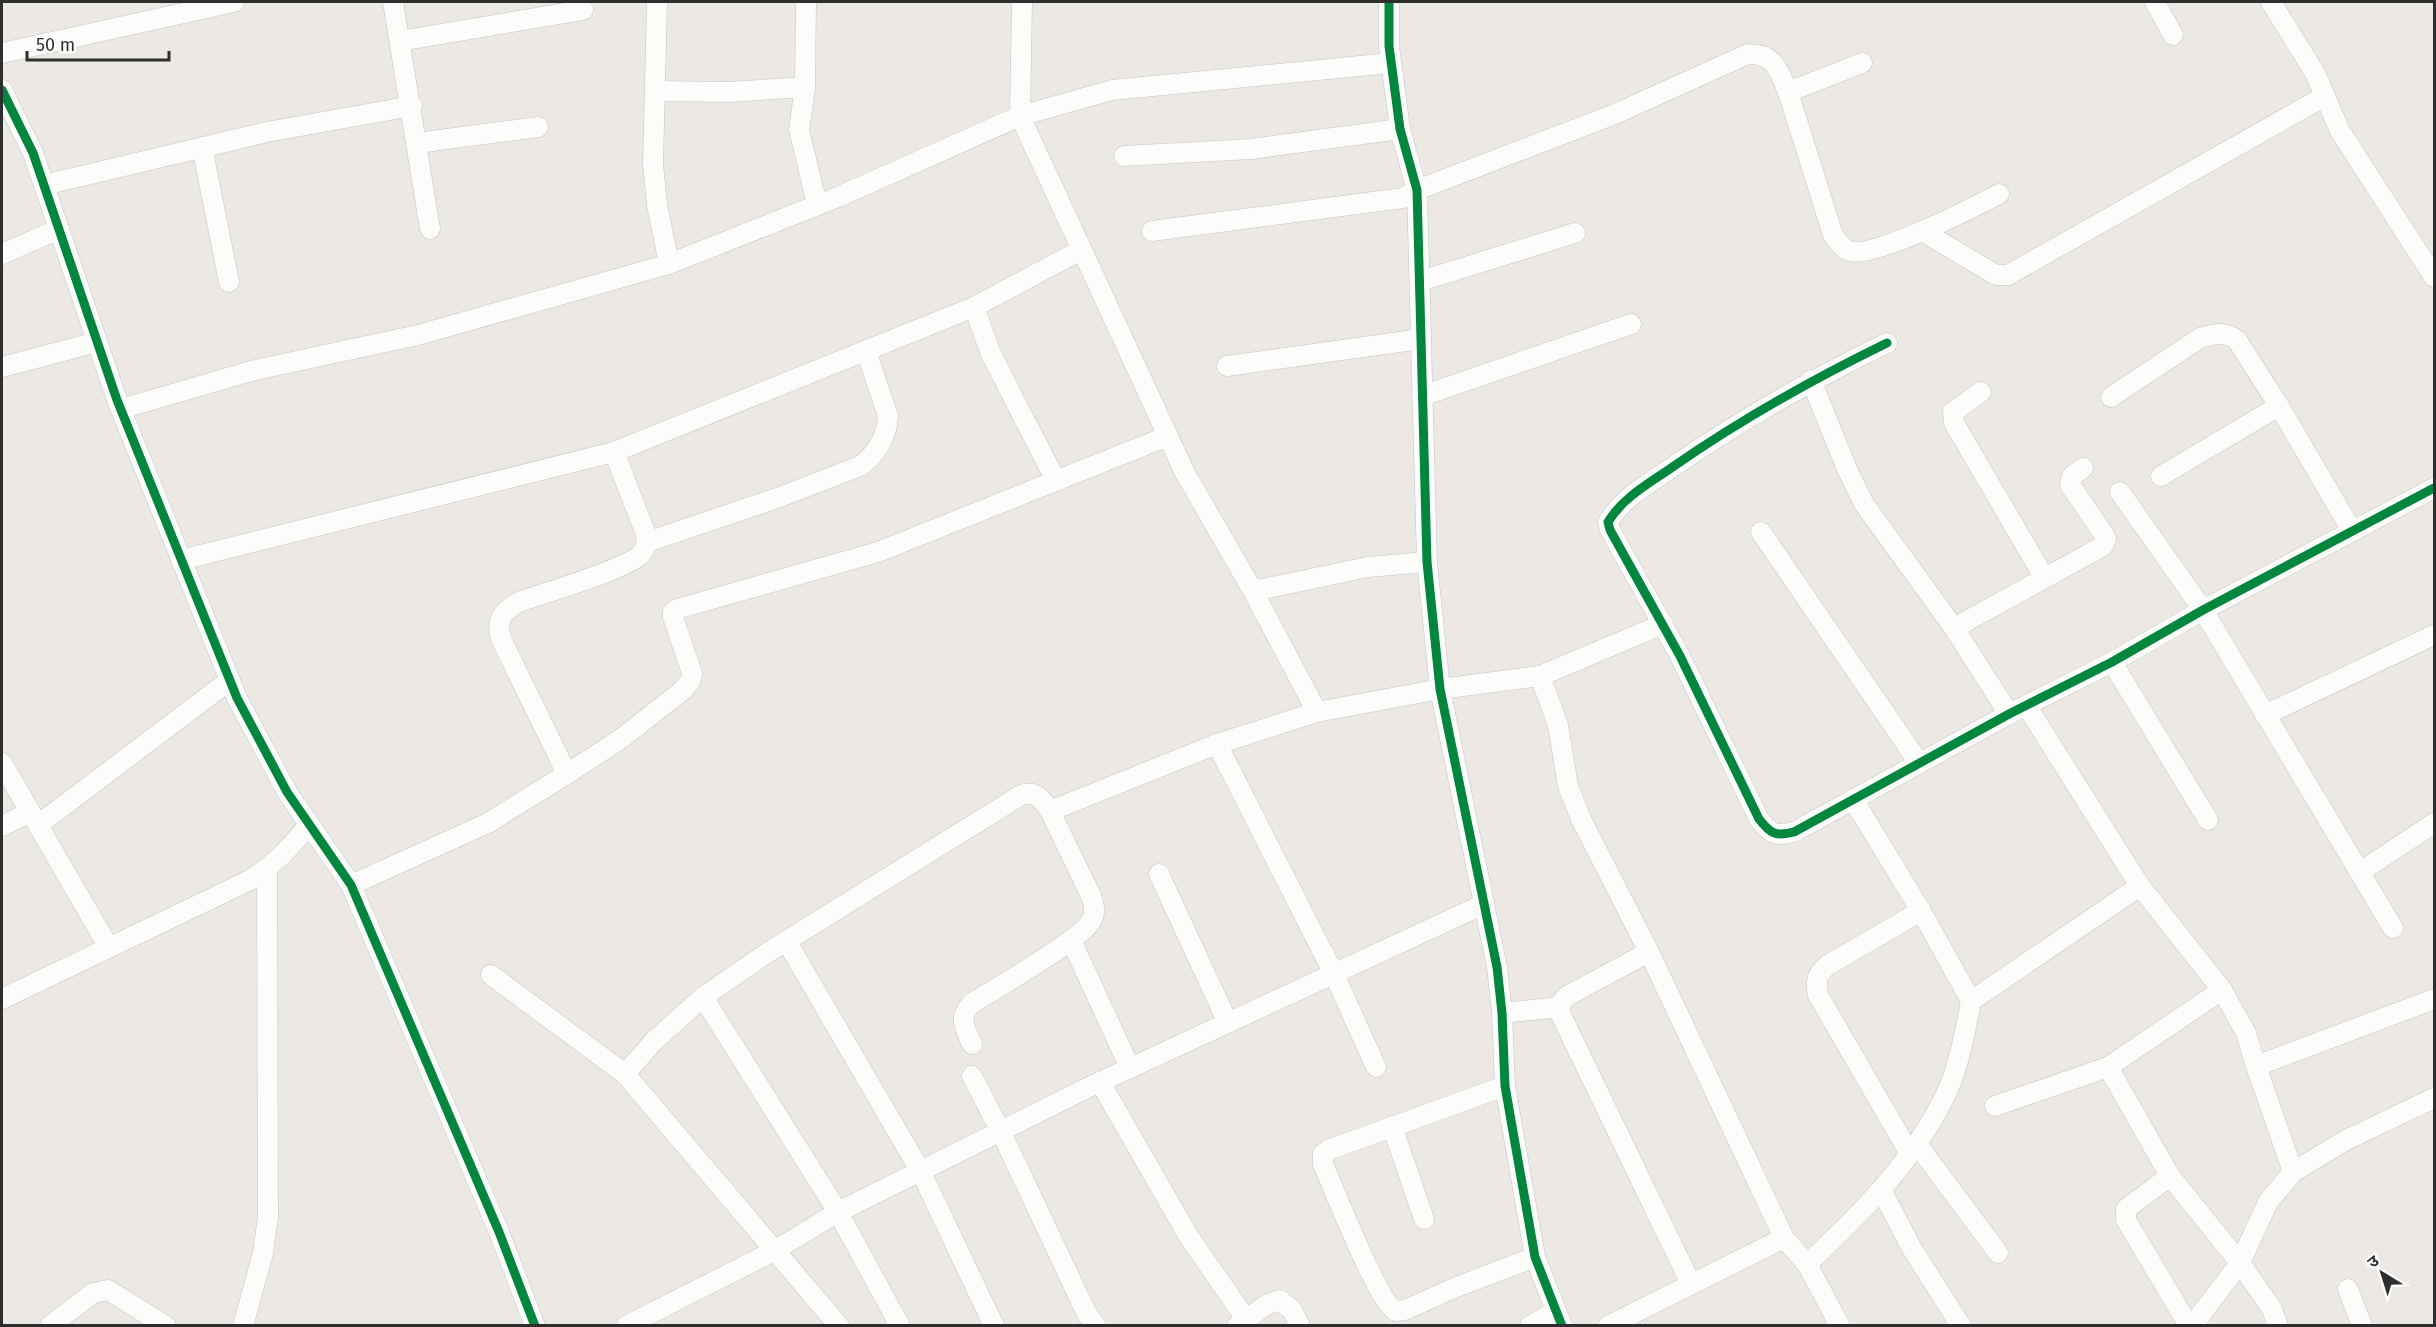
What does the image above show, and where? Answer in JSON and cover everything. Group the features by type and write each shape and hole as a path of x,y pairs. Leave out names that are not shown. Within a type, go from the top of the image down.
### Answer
{"street":[{"path":"2,53 234,2"},
{"path":"393,2 412,106 430,229"},
{"path":"657,2 654,182 669,264"},
{"path":"806,2 805,87 799,130 817,204"},
{"path":"1022,2 1020,116 1185,473 1253,591 1317,712"},
{"path":"1389,2 1391,63 1400,129 1417,190 1427,562 1440,689 1497,968 1502,1013 1505,1086 1535,1257 1559,1318 1530,1326"},
{"path":"2155,2 2173,35"},
{"path":"2271,2 2315,73 2340,132 2434,278"},
{"path":"400,41 582,10"},
{"path":"1152,231 1403,198 1417,190 1615,114 1748,54 1760,54 1770,58 1788,92 1833,235 1842,246 1850,251 1861,252 1922,231 1999,194"},
{"path":"121,409 251,371 418,335 669,264 838,197 1020,116 1112,90 1391,63"},
{"path":"1788,92 1862,63"},
{"path":"656,91 729,92 805,87"},
{"path":"2,90 33,153 121,409 230,681 287,792 351,885 494,1221 536,1326"},
{"path":"1922,231 1996,276 2008,275 2325,96"},
{"path":"44,185 267,132 412,106"},
{"path":"417,143 538,128"},
{"path":"1124,156 1251,149 1400,129"},
{"path":"202,147 229,282"},
{"path":"2,254 59,229"},
{"path":"1421,280 1575,233"},
{"path":"182,560 614,453 974,307 1081,250"},
{"path":"974,307 991,354 1056,481"},
{"path":"1422,396 1630,324"},
{"path":"2111,398 2200,338 2227,334 2237,340 2279,406 2352,531"},
{"path":"1227,366 1421,339"},
{"path":"2,366 97,342"},
{"path":"1887,343 1811,380 1729,428 1624,501 1608,522 1610,530 1663,624 1759,819 1769,831 1783,834 1794,832 2018,709 2112,662 2203,610 2434,488"},
{"path":"567,774 501,639 498,627 504,612 519,602 628,563 638,557 647,543 780,497 860,466 869,460 881,441 887,427 888,416 866,351"},
{"path":"1811,380 1847,470 1864,504 1954,628 2018,709 2140,886 2222,990 2246,1033 2293,1172"},
{"path":"1981,392 1956,408 1953,412 1954,423 2044,577"},
{"path":"2161,476 2279,406"},
{"path":"351,885 488,823 622,738 688,685 692,673 672,615 677,609 878,552 1168,436"},
{"path":"614,453 644,528 647,543"},
{"path":"1954,628 2103,546 2106,540 2070,485 2072,476 2083,468"},
{"path":"2120,492 2203,610 2393,928"},
{"path":"1761,532 1919,763"},
{"path":"1253,591 1368,567 1427,562"},
{"path":"1050,811 1217,744 1317,712 1440,689 1540,676 1663,624"},
{"path":"2265,715 2434,635"},
{"path":"2112,662 2208,820"},
{"path":"1540,676 1558,725 1568,786 1581,819 1649,952 1784,1238 1807,1264 1840,1326"},
{"path":"2,826 34,818 230,681"},
{"path":"1217,744 1334,974 1376,1067"},
{"path":"2,763 108,946"},
{"path":"625,1074 654,1041 703,997 767,952 787,942 1021,795 1034,794 1041,798 1050,811 1094,906 1092,920 1071,940 971,1004 963,1015 962,1021 972,1044"},
{"path":"1807,1264 1882,1191 1914,1149 1947,1093 1966,1030 1971,1001 1921,911 1853,799"},
{"path":"2360,872 2434,823"},
{"path":"2,999 267,870 284,855 309,825"},
{"path":"243,1326 263,1253 267,1217 267,870"},
{"path":"1159,874 1228,1023"},
{"path":"1971,1001 2140,886"},
{"path":"629,1325 774,1251 838,1212 1000,1131 1100,1082 1484,904"},
{"path":"1921,911 1818,973 1816,983 1818,995 1914,1149 1998,1253"},
{"path":"1071,940 1130,1068"},
{"path":"787,942 921,1172 994,1326"},
{"path":"1649,952 1567,996 1560,1007 1560,1013 1691,1284"},
{"path":"491,975 625,1074 833,1324"},
{"path":"1995,1106 2108,1067 2222,990"},
{"path":"703,997 838,1212 900,1326"},
{"path":"2256,1066 2434,999"},
{"path":"1502,1013 1560,1007"},
{"path":"2108,1067 2170,1176 2240,1263 2272,1309 2278,1326"},
{"path":"972,1076 1086,1312 1096,1326"},
{"path":"1100,1082 1189,1237 1242,1322 1266,1305 1280,1300 1292,1310 1300,1326"},
{"path":"1505,1086 1328,1150 1322,1159 1390,1317 1454,1288 1535,1257"},
{"path":"2170,1176 2126,1209 2125,1214 2191,1326 2240,1263 2268,1202 2293,1172 2346,1140 2434,1098"},
{"path":"1392,1126 1424,1219"},
{"path":"1882,1191 1911,1247 1961,1326"},
{"path":"1608,1326 1784,1238"},
{"path":"2348,1288 2362,1326"},
{"path":"50,1326 93,1293 108,1290 166,1326"}],"cycle path":[{"path":"1389,2 1389,46 1400,129 1417,190 1427,562 1440,689 1497,967 1502,1013 1505,1086 1535,1257 1562,1326"},
{"path":"2,90 33,153 117,400 237,698 287,792 351,885 499,1232 535,1326"},
{"path":"1887,343 1805,385 1726,432 1638,491 1621,505 1608,522 1610,530 1680,656 1759,819 1766,828 1777,834 1794,832 2009,714 2112,662 2203,610 2434,488"}]}
